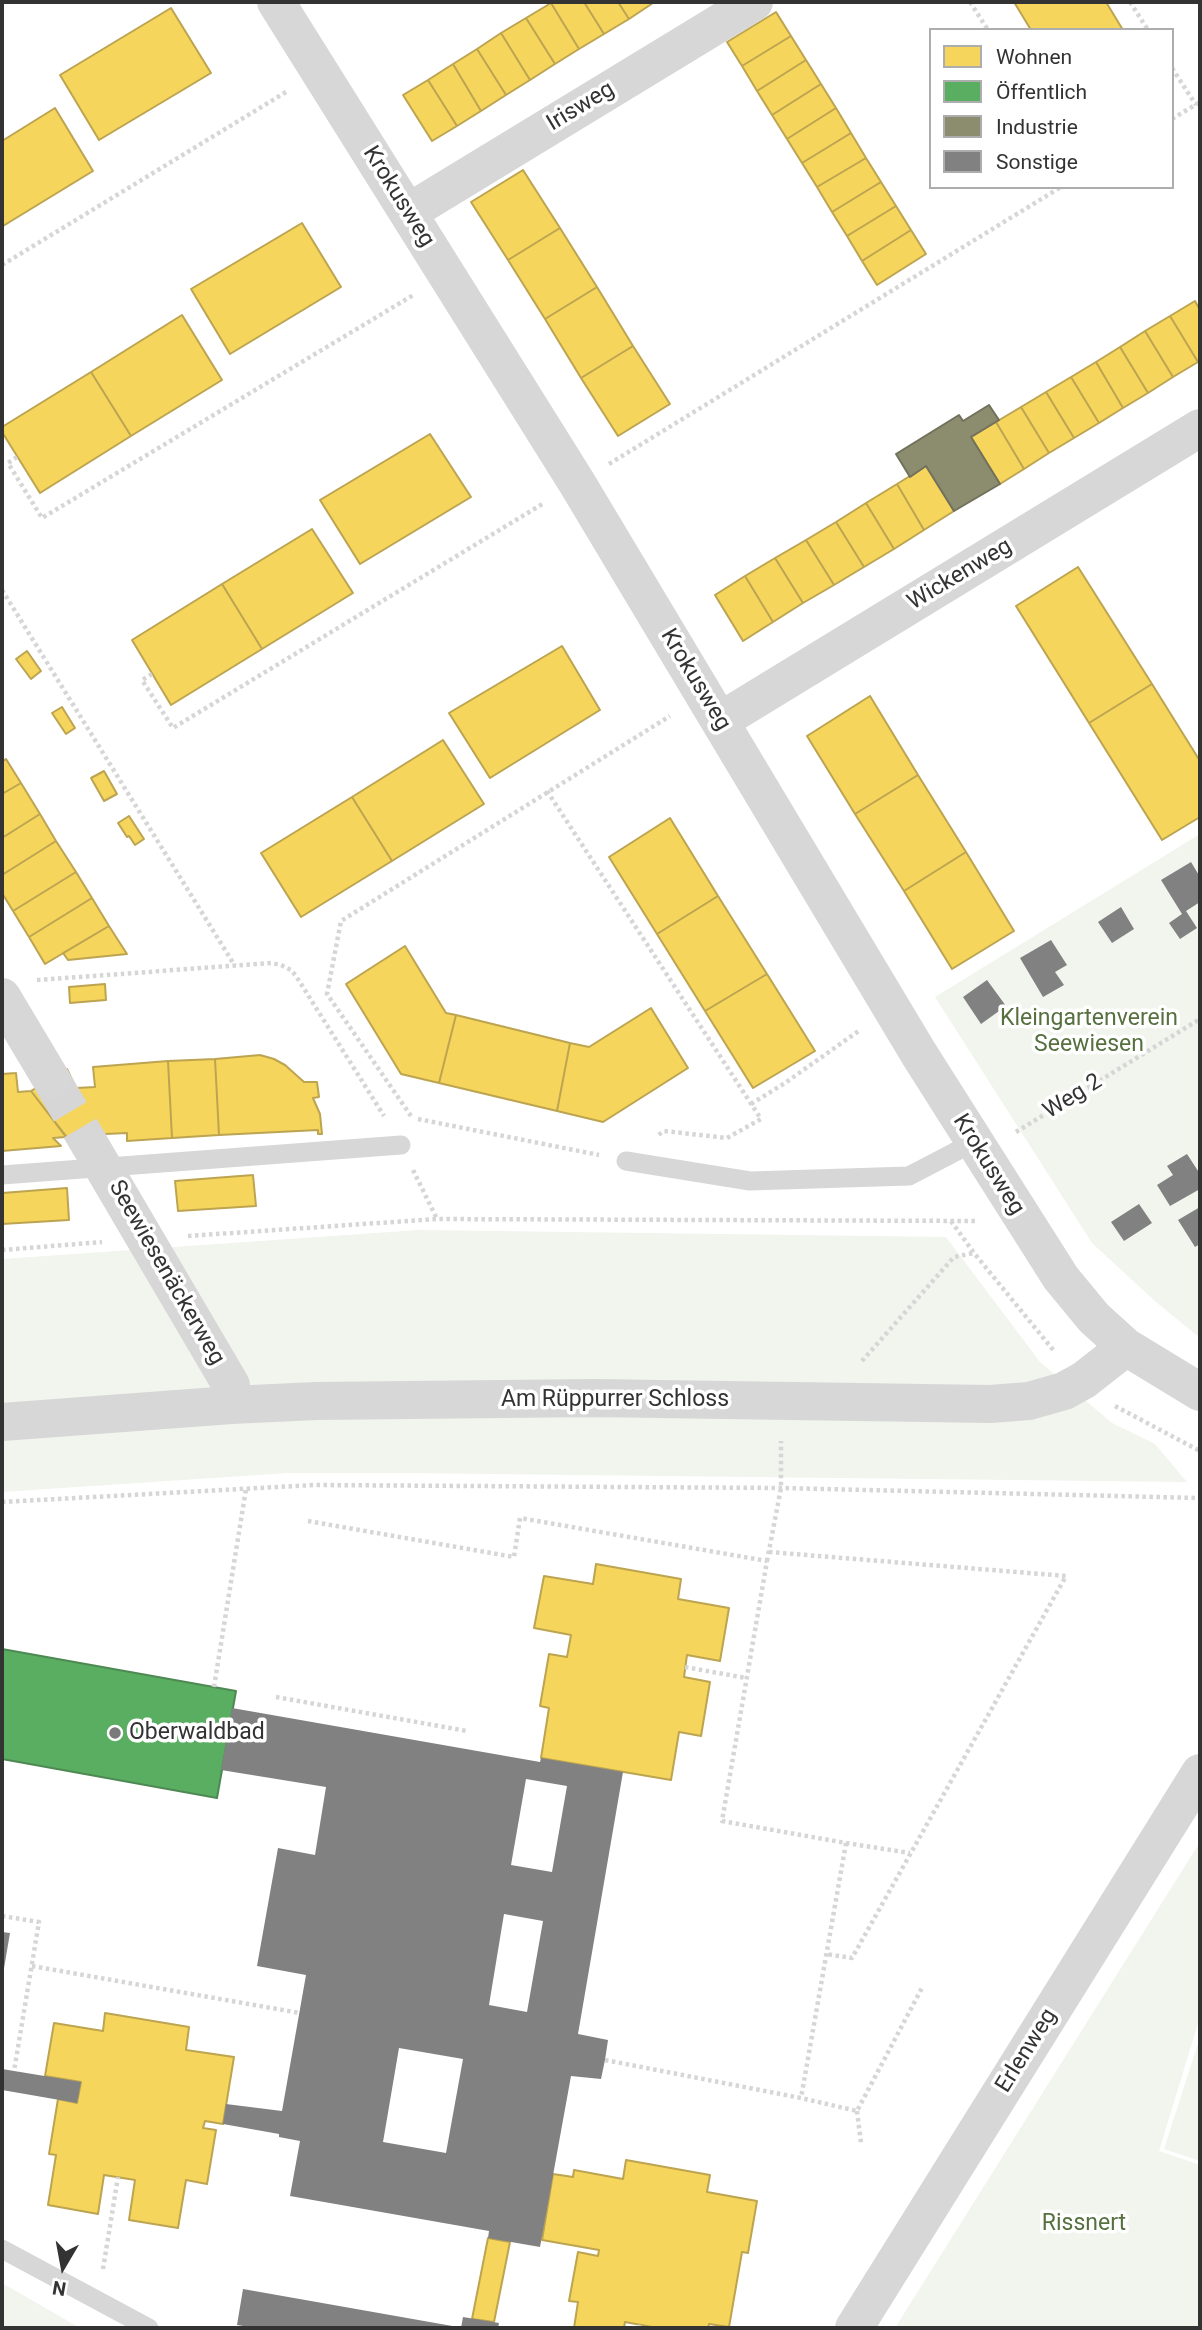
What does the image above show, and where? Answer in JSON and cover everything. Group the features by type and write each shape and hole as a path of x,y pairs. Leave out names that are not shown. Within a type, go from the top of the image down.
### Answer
{"street":[{"name":"Krokusweg","path":"276,2 576,483 1023,1222 1061,1278 1094,1318 1126,1347"},
{"name":"Irisweg","path":"409,212 754,2"},
{"name":"Wickenweg","path":"712,708 1200,428"},
{"path":"15,988 51,1079"},
{"name":"Seewiesenäckerweg","path":"97,1156 231,1385 231,1405"},
{"path":"1126,1347 1200,1392"},
{"name":"Am Rüppurrer Schloss","path":"2,1422 316,1401 566,1398 990,1404 1029,1401 1064,1391 1084,1380 1126,1347"},
{"name":"Erlenweg","path":"855,2328 1200,1773"}],"lane":[{"path":"2,1175 97,1156 401,1145"},
{"path":"626,1161 750,1181 909,1176 978,1147"},
{"path":"2,2249 149,2328"}],"path":[{"path":"970,2 987,28"},
{"path":"1130,2 1147,28"},
{"path":"1174,71 1198,103 1174,118"},
{"path":"2,265 320,72"},
{"path":"1174,82 1179,79"},
{"path":"152,674 142,680 173,728 1058,189"},
{"path":"18,457 8,463 43,518 446,275"},
{"path":"2,590 234,966"},
{"path":"547,791 761,1119 727,1138 664,1131 626,1161 412,1118 327,994 341,921 547,791 712,708"},
{"path":"15,988 271,963 291,970 401,1145 437,1219"},
{"path":"751,1104 892,1008"},
{"name":"Weg 2","path":"978,1147 1200,1019"},
{"path":"2,1250 437,1219 1023,1222"},
{"path":"848,1402 846,1379 954,1257 974,1253"},
{"path":"780,1401 781,1488 722,1821 910,1853"},
{"path":"2,1502 314,1485 781,1488 1200,1498"},
{"path":"214,1687 246,1489"},
{"path":"307,1521 514,1557 520,1518 767,1561"},
{"path":"769,1552 1066,1576 852,1958 826,1954"},
{"path":"685,1667 746,1678"},
{"path":"276,1697 467,1731"},
{"path":"802,2098 846,1843"},
{"path":"2,1916 39,1922 13,2071"},
{"path":"32,1966 300,2012"},
{"path":"861,2143 857,2111 923,1986"},
{"path":"605,2060 857,2111"},
{"path":"98,2300 118,2177"}],"green space":[{"name":"Kleingartenverein Seewiesen","path":"1200,834 1200,1338 1092,1243 935,997"},
{"path":"419,1230 946,1237 1040,1362 1112,1423 1155,1444 1187,1482 288,1473 2,1492 2,1259"},
{"name":"Rissnert","path":"1200,1842 1200,2017 1159,2151 1200,2165 1200,2328 895,2328"},
{"path":"1200,2037 1200,2161 1164,2149"},
{"path":"2,2283 80,2328 2,2328"}],"building: Wohnen":[{"path":"584,2 604,34 579,49 551,3"},
{"path":"584,2 618,2 629,19 604,34"},
{"path":"618,2 652,2 653,3 629,19"},
{"path":"1014,2 1106,2 1122,28 1030,28"},
{"path":"551,3 579,49 555,64 526,18"},
{"path":"171,8 211,73 99,140 60,75"},
{"path":"776,12 791,36 742,66 727,42"},
{"path":"526,18 555,64 530,80 501,33"},
{"path":"501,33 530,80 506,95 477,49"},
{"path":"791,36 806,60 757,91 742,66"},
{"path":"477,49 506,95 481,111 453,64"},
{"path":"806,60 821,84 772,115 757,91"},
{"path":"453,64 481,111 457,126 428,80"},
{"path":"428,80 457,126 432,141 403,95"},
{"path":"821,84 836,108 787,139 772,115"},
{"path":"55,108 93,171 3,226 2,141"},
{"path":"836,108 851,133 802,163 787,139"},
{"path":"851,133 866,158 817,187 802,163"},
{"path":"866,158 881,182 832,212 817,187"},
{"path":"523,170 560,228 508,260 471,202"},
{"path":"881,182 896,206 847,236 832,212"},
{"path":"896,206 911,230 862,261 847,236"},
{"path":"302,223 341,287 230,354 191,289"},
{"path":"560,228 597,287 545,319 508,260"},
{"path":"911,230 926,254 877,285 862,261"},
{"path":"597,287 633,346 581,378 545,319"},
{"path":"1195,301 1200,310 1198,362 1170,316"},
{"path":"182,315 222,380 131,436 91,372"},
{"path":"1170,316 1198,362 1173,377 1145,331"},
{"path":"1145,331 1173,377 1148,393 1120,347"},
{"path":"633,346 670,404 618,436 581,378"},
{"path":"1120,347 1148,393 1123,408 1096,362"},
{"path":"1096,362 1123,408 1099,423 1071,377"},
{"path":"91,372 131,436 40,493 2,432 2,427"},
{"path":"1071,377 1099,423 1074,438 1046,392"},
{"path":"1046,392 1074,438 1049,453 1021,407"},
{"path":"1021,407 1049,453 1024,469 996,422"},
{"path":"996,422 1024,469 1000,484 971,437"},
{"path":"430,434 471,497 360,564 320,500"},
{"path":"926,466 954,511 924,530 897,484"},
{"path":"897,484 924,530 894,549 866,503"},
{"path":"866,503 894,549 864,567 836,522"},
{"path":"836,522 864,567 834,585 806,540"},
{"path":"312,529 353,593 262,649 222,584"},
{"path":"806,540 834,585 803,603 775,558"},
{"path":"775,558 803,603 773,622 745,576"},
{"path":"1078,567 1152,684 1089,723 1016,606"},
{"path":"745,576 773,622 743,641 715,595"},
{"path":"222,584 262,649 171,705 132,640"},
{"path":"562,646 600,710 490,778 449,713"},
{"path":"27,651 41,671 31,679 16,659"},
{"path":"1152,684 1200,761 1200,817 1162,840 1089,723"},
{"path":"870,696 918,775 855,814 807,736"},
{"path":"62,707 75,728 66,734 52,713"},
{"path":"443,740 484,804 392,861 352,797"},
{"path":"6,759 21,783 2,794 2,762"},
{"path":"104,771 117,794 104,801 91,778"},
{"path":"918,775 966,852 904,891 855,814"},
{"path":"21,783 40,814 2,838 2,794"},
{"path":"352,797 392,861 301,917 261,853"},
{"path":"40,814 56,841 2,875 2,838"},
{"path":"129,816 144,839 135,845 118,823"},
{"path":"670,818 718,896 657,934 609,857"},
{"path":"56,841 76,872 13,911 2,893 2,875"},
{"path":"966,852 1014,931 952,969 904,891"},
{"path":"76,872 92,898 29,937 13,911"},
{"path":"718,896 767,974 705,1011 657,934"},
{"path":"92,898 109,926 45,964 29,937"},
{"path":"109,926 127,954 68,960 63,953"},
{"path":"405,946 446,1013 456,1015 439,1083 401,1074 346,984"},
{"path":"767,974 815,1051 753,1088 705,1011"},
{"path":"105,984 106,1000 70,1003 69,987"},
{"path":"651,1008 688,1068 603,1122 557,1111 570,1043 589,1047"},
{"path":"456,1015 570,1043 557,1111 439,1083"},
{"path":"260,1055 285,1065 304,1082 317,1082 319,1097 313,1098 320,1114 322,1134 318,1134 318,1130 219,1135 215,1059"},
{"path":"215,1059 219,1135 172,1138 168,1061"},
{"path":"168,1061 172,1138 127,1141 127,1133 105,1134 73,1145 31,1091 67,1069 76,1088 95,1087 93,1067"},
{"path":"16,1073 18,1092 31,1091 66,1137 53,1138 61,1146 2,1151 2,1074"},
{"path":"253,1175 256,1206 178,1211 175,1181"},
{"path":"67,1188 69,1220 2,1224 2,1193"},
{"path":"596,1564 681,1579 678,1599 729,1608 720,1661 687,1655 684,1677 710,1682 701,1736 679,1732 671,1780 541,1758 549,1708 540,1706 549,1654 567,1657 571,1635 534,1628 544,1576 593,1584"},
{"path":"105,2013 189,2027 186,2050 234,2057 223,2124 205,2121 203,2128 216,2130 207,2184 186,2180 178,2228 129,2220 135,2180 104,2175 98,2214 48,2205 56,2155 49,2154 58,2099 77,2103 81,2082 45,2076 54,2023 103,2031"},
{"path":"626,2160 710,2175 707,2192 757,2201 748,2253 742,2252 729,2327 709,2324 708,2328 657,2328 625,2322 624,2328 574,2328 578,2302 569,2301 578,2252 598,2256 599,2250 542,2240 553,2174 573,2177 574,2170 623,2179"},
{"path":"488,2238 510,2242 494,2322 472,2319"}],"building: Öffentlich":[{"name":"Oberwaldbad","path":"2,1649 236,1691 217,1798 2,1759"}],"building: Industrie":[{"path":"989,405 999,420 971,437 1000,484 954,511 926,466 910,477 896,454 959,415 963,421"}],"building: Sonstige":[{"path":"1191,862 1200,877 1200,902 1186,911 1197,928 1180,939 1169,923 1182,914 1161,880"},
{"path":"1121,907 1134,929 1112,943 1098,922"},
{"path":"1051,940 1067,965 1055,972 1064,985 1043,997 1020,958"},
{"path":"987,980 1006,1006 981,1024 963,997"},
{"path":"1187,1154 1200,1174 1200,1189 1170,1206 1157,1185 1173,1175 1167,1166"},
{"path":"1139,1204 1152,1223 1124,1241 1111,1222"},
{"path":"1200,1207 1200,1244 1195,1247 1178,1220"},
{"path":"232,1708 540,1762 541,1758 623,1772 578,2034 608,2040 605,2060 601,2079 571,2076 540,2247 488,2238 489,2231 290,2196 300,2141 279,2137 279,2134 223,2124 226,2104 282,2111 306,1975 257,1966 278,1848 315,1855 326,1787 221,1770","holes":["526,1779 567,1786 552,1872 511,1865","504,1914 543,1921 527,2012 489,2005","399,2048 463,2059 446,2153 383,2142"]},
{"path":"2,1932 10,1933 3,1974 2,1973"},
{"path":"2,2069 81,2082 77,2103 2,2090"},
{"path":"243,2289 458,2328 256,2328 237,2325"},
{"path":"463,2317 499,2323 498,2328 461,2328"}],"tunnel":[{"path":"51,1079 90,1145"}],"place":[{"name":"Oberwaldbad","path":"115,1733"}]}
